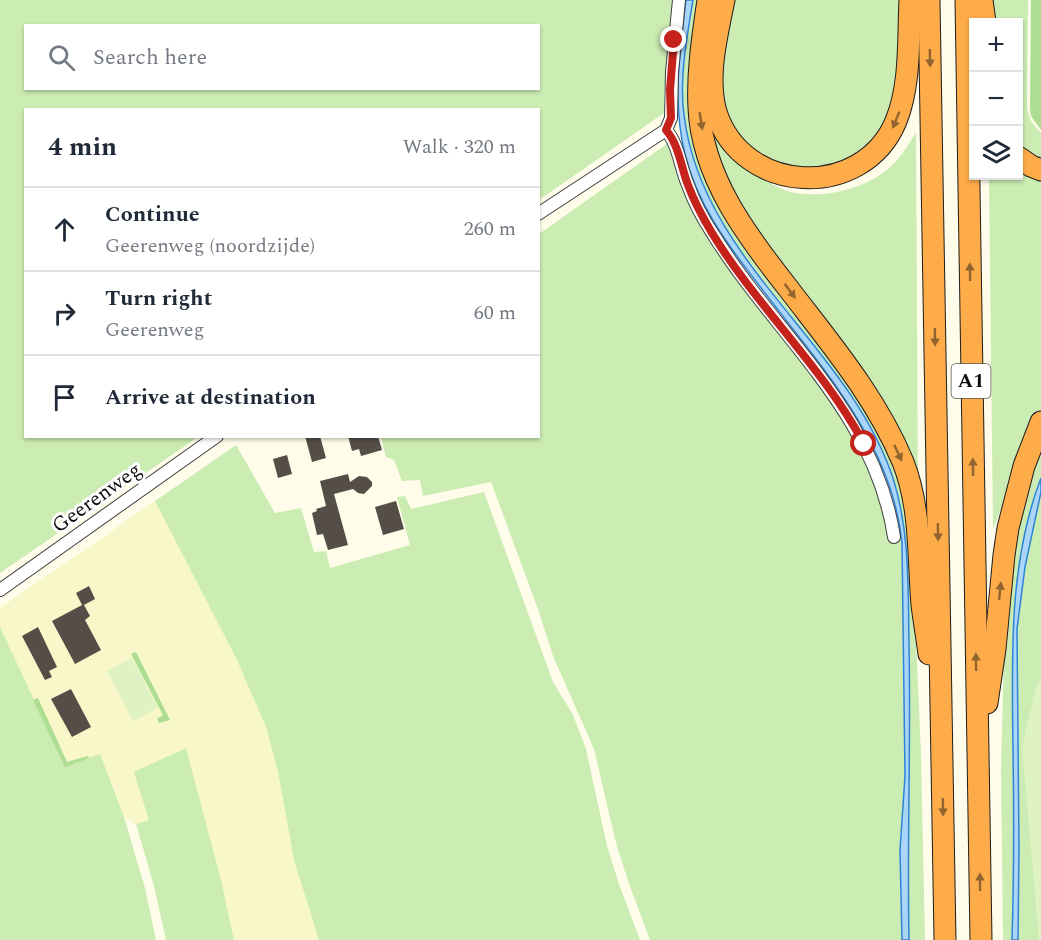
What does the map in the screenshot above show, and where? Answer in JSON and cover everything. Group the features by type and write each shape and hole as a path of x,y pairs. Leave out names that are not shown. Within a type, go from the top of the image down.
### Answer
{"highway":[{"name":"A1","path":"708,0 701,48 699,109 704,141 712,167 742,227 853,374 885,425 903,463 915,506 922,604 942,748"},
{"path":"724,0 716,38 712,81 716,111 723,129 734,146 761,167 778,175 814,178 831,176 858,165 886,139 896,122 902,103 907,70 910,0"},
{"name":"A1","path":"929,0 945,940"},
{"name":"A1","path":"966,0 981,940"},
{"path":"982,0 984,18"},
{"path":"1023,160 1041,170"},
{"name":"A1","path":"978,763 995,649 1008,528 1024,466 1041,422"}],"street":[{"path":"540,213 666,130 671,118 672,72 680,0"},
{"path":"666,130 674,142 688,185 713,235 818,372 854,425 877,471 890,514 894,537"},
{"name":"Geerenweg","path":"0,590 214,438"}],"green space":[{"path":"0,0 675,0 664,93 664,113 540,199 540,108 24,108 24,438 197,438 0,573"},
{"path":"693,0 701,0 696,135 848,379 892,458 904,499 914,594 921,753 925,940 909,940 908,580 899,498 893,478 872,430 844,385 745,258 717,214 695,166 683,101 685,57"},
{"path":"733,0 899,0 898,67 891,109 872,143 844,162 825,168 793,168 759,155 733,128 721,93 721,73"},
{"path":"993,0 1028,0 1027,109 1031,121 1041,133 1041,158 1027,152 1023,148 1023,18 994,18"},
{"path":"1031,0 1041,0 1041,130 1031,116 1030,109"},
{"path":"709,77 753,172 775,186 790,192 828,193 842,191 867,182 892,165 904,152 916,132 918,490 728,193 704,103"},
{"path":"668,143 676,172 690,200 823,387 870,463 892,538 902,538 905,776 900,850 902,940 650,940 616,843 594,749 553,656 491,482 423,496 420,480 402,481 394,460 386,457 381,438 540,438 540,233"},
{"path":"1023,172 1041,179 1041,410 993,529 989,180 1023,180"},
{"path":"1041,440 1041,478 1034,497 1019,568 1013,622 1012,940 1003,940 1001,769 1005,613 1010,554"},
{"path":"236,445 275,513 301,508 314,552 326,551 330,568 410,545 397,497 405,496 411,509 484,492 553,682 573,715 586,749 607,846 640,940 319,940 294,860 278,772 266,727 237,660 155,501"},
{"path":"1041,492 1041,940 1018,940 1017,628 1025,567"},
{"path":"155,501 237,660 266,727 278,772 294,860 319,940 234,940 221,880 186,748 149,820 136,824 124,817 111,781 65,767 0,627 0,608"},
{"path":"0,627 65,766 100,754 124,817 145,888 156,940 0,940"},
{"path":"136,652 170,720 159,723 157,719 163,715 131,654"},
{"path":"132,658 158,708 133,721 107,671"},
{"path":"1041,678 1041,940 1039,940 1022,746 1036,687"},
{"path":"38,698 67,762 88,756 89,758 65,767 33,700"},
{"path":"186,748 221,880 234,940 166,940 154,886 136,824 149,820 134,772"}],"water":[{"path":"686,0 693,0 682,87 684,115 696,167 718,215 746,259 844,385 872,430 893,478 899,498 908,580 909,940 902,940 900,850 905,776 902,543 895,506 884,470 848,404 827,373 735,254 714,223 697,190 685,154 679,116 678,77"},
{"path":"1041,478 1041,492 1025,567 1017,629 1018,940 1012,940 1014,612 1023,544 1030,511"}],"building":[{"path":"306,438 321,438 326,458 312,462"},
{"path":"349,438 379,438 382,450 361,456 359,449 352,451"},
{"path":"287,455 292,474 278,478 273,459"},
{"path":"348,474 350,482 359,476 367,477 372,482 372,486 364,494 353,489 334,494 348,545 328,550 323,534 317,535 312,513 326,506 320,481"},
{"path":"396,501 404,529 383,535 375,507"},
{"path":"89,586 95,599 84,605 90,616 85,620 101,650 75,664 52,621 82,605 76,593"},
{"path":"38,627 57,667 49,671 52,677 45,680 22,636"},
{"path":"71,689 91,727 72,737 51,699"}],"route":[{"path":"674,40 670,90 671,118 666,130 674,142 688,185 700,211 713,235 737,269 818,372 854,425 864,444"}]}
